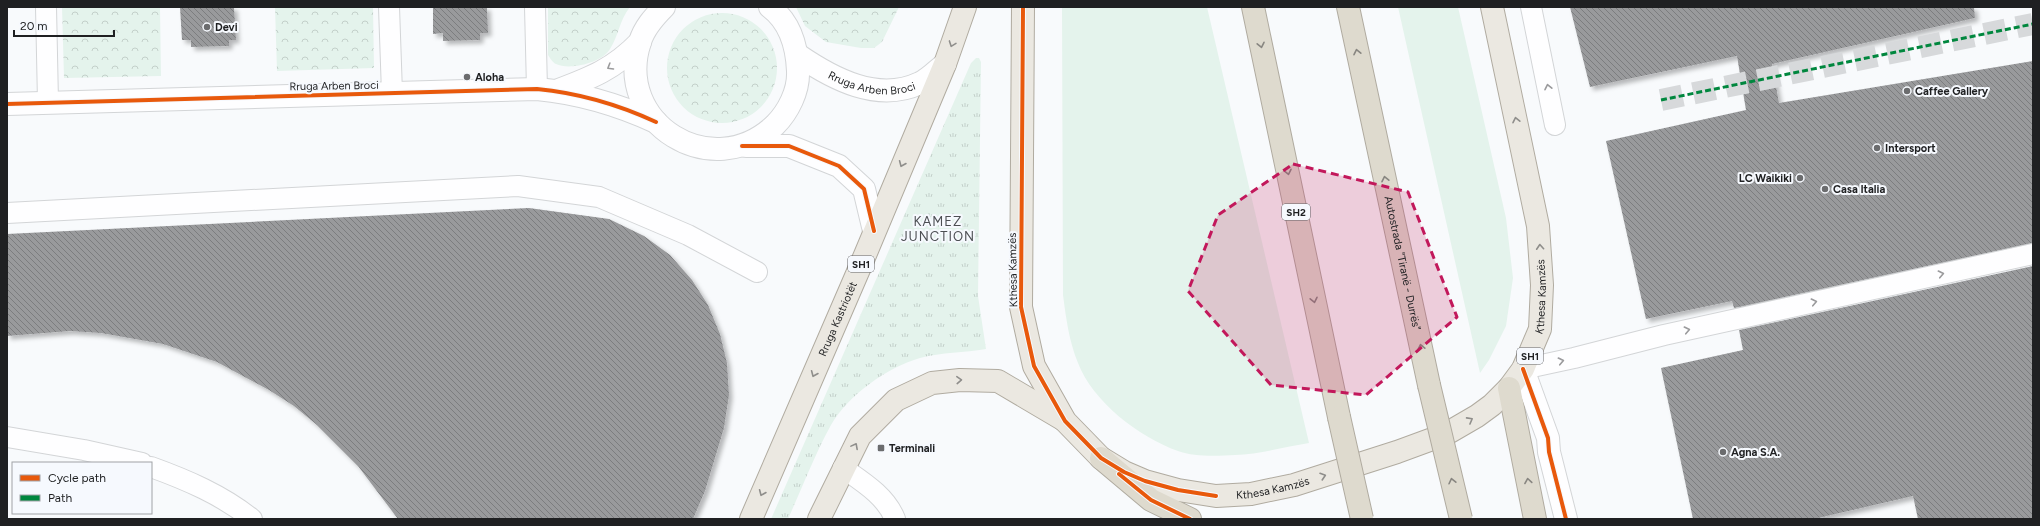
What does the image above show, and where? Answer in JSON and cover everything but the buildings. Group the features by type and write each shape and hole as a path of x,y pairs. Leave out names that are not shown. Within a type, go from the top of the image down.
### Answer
{"highway":[{"name":"SH2","path":"1253,7 1339,417 1362,519"},
{"name":"Autostrada \"Tiranë - Durrës\"","path":"1348,7 1429,385 1461,519"},
{"path":"1509,388 1535,519"},
{"path":"1101,458 1152,500 1190,519"}],"main road":[{"name":"Rruga Kastriotët","path":"751,519 945,64 966,7"},
{"name":"Kthesa Kamzës","path":"1023,7 1021,307 1034,366 1065,420 1101,458 1124,472 1146,481 1178,490 1216,496 1251,494 1294,485 1397,452 1446,434 1482,413 1509,388 1523,369 1540,329 1542,285 1538,226 1492,7"},
{"name":"SH1","path":"819,519 860,436 896,400 932,383 960,380 998,381 1065,420"}],"street":[{"name":"Rruga Arben Broci","path":"656,122 641,97 635,70 640,42 650,21 664,7"},
{"name":"Rruga Arben Broci","path":"742,146 764,136 780,120 792,100 798,78 798,55 790,30 772,8"},
{"name":"Rruga Arben Broci","path":"547,90 585,80 608,69 624,58 640,42"},
{"name":"Rruga Arben Broci","path":"798,55 825,74 870,89 895,91 921,83 945,64"},
{"name":"Rruga Arben Broci","path":"7,104 547,90 599,99 626,108 656,122 674,137 696,147 719,150 742,146 789,146 839,166 864,189 874,231"},
{"path":"1523,369 1548,438 1549,452 1566,519"}],"lane":[{"path":"46,7 48,102"},
{"name":"Rruga Arben Broci","path":"389,7 392,93"},
{"path":"535,7 547,90"},
{"path":"1531,7 1555,125"},
{"path":"7,213 518,186 599,197 688,235 757,272"},
{"path":"1523,369 1664,335 2033,254"},
{"path":"7,438 84,450 138,462"},
{"path":"152,467 181,478 234,504 252,519"},
{"path":"843,468 875,492 889,506 895,519"}],"highlighted area":[{"path":"1293,164 1408,192 1457,317 1366,395 1271,385 1188,291 1218,215"}],"green space":[{"path":"62,7 160,7 161,76 64,78"},
{"path":"275,7 373,7 374,68 277,71"},
{"path":"548,7 630,7 626,12 613,44 606,54 601,58 586,64 577,66 562,66 555,63 548,55"},
{"path":"796,7 899,7 882,42 874,48 861,48 826,42 805,26"},
{"path":"1062,7 1207,7 1309,443 1263,452 1221,456 1206,456 1184,453 1163,445 1133,427 1106,404 1094,391 1085,377 1072,346 1063,295"},
{"path":"1398,7 1458,7 1506,218 1513,278 1506,326 1489,360 1480,373"},
{"path":"722,13 743,17 753,22 761,29 768,37 773,47 777,68 773,89 768,99 761,107 753,114 743,119 722,123 701,119 691,114 683,107 676,99 671,89 667,68 671,47 676,37 683,29 691,22 701,17"},
{"path":"976,58 979,58 981,62 978,296 986,349 936,355 908,362 882,375 858,393 838,414 831,425 814,459 788,519 771,519 971,63"}],"tunnel":[{"path":"1661,100 2033,24"}],"marked path":[{"path":"1661,100 2033,24"}],"cycle path":[{"path":"1023,7 1021,307 1034,366 1065,421 1101,458 1124,472 1145,481 1178,490 1216,496"},
{"path":"7,104 537,89 568,93 598,100 656,122"},
{"path":"742,146 789,146 839,166 864,189 874,231"},
{"path":"1523,369 1548,438 1549,452 1566,519"},
{"path":"1119,474 1151,500 1190,519"}],"place":[{"name":"Devi","path":"207,27"},
{"name":"Aloha","path":"467,77"},
{"name":"Caffee Gallery","path":"1907,91"},
{"name":"Intersport","path":"1877,148"},
{"name":"LC Waikiki","path":"1800,178"},
{"name":"Casa Italia","path":"1825,189"},
{"name":"Terminali","path":"881,448"},
{"name":"Agna S.A.","path":"1723,452"}],"district":[{"name":"KAMEZ JUNCTION","path":"938,228"}]}
